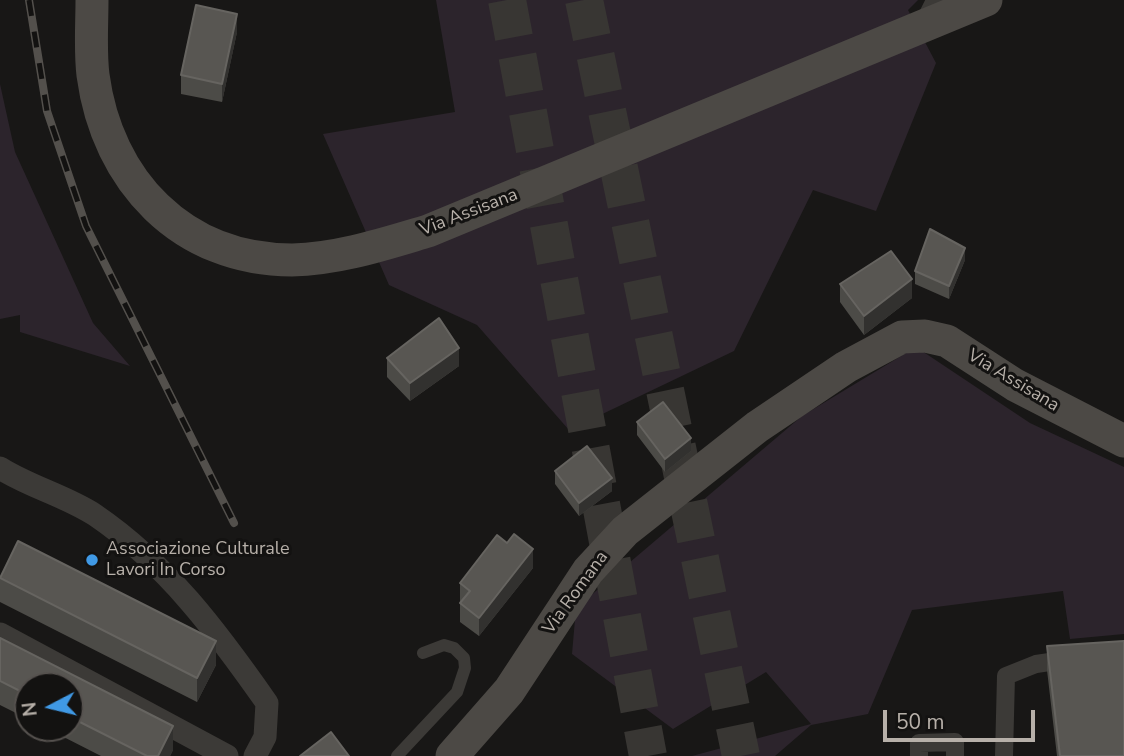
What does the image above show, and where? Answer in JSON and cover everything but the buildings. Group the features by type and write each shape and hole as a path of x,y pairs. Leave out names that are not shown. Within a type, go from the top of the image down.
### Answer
{"main road":[{"name":"Via Assisana","path":"92,0 93,74 103,120 123,170 156,207 188,233 242,255 293,260 358,251 428,231 931,14 986,0"},
{"name":"Via Assisana","path":"757,427 846,367 902,337 925,336 947,341 1015,385 1124,441"},
{"name":"Via Romana","path":"452,756 509,691 588,571 625,531 757,427"}],"street":[{"path":"0,468 21,481 94,514 170,576 267,703 265,737 255,756"},
{"path":"0,634 227,756"},
{"path":"1004,756 1006,676 1036,664 1085,657"},
{"path":"919,756 919,743 955,742 955,756"}],"lane":[{"path":"397,756 457,692 465,668 464,658 454,648 444,645 423,653"}],"shaded area":[{"path":"436,0 918,0 908,10 936,63 876,211 813,190 734,351 569,430 477,325 389,285 323,134 455,112"},
{"path":"0,84 15,152 93,323 130,366 20,332 20,315 0,319"},
{"path":"916,347 1030,423 1124,467 1124,634 1070,639 1063,591 912,610 868,714 811,725 775,756 692,756 811,724 766,672 673,729 572,654 576,608 802,416"}],"tunnel":[{"path":"507,0 648,756"},
{"path":"584,0 741,756"}],"railway":[{"path":"29,0 47,111 86,226 234,523"}],"place":[{"name":"Associazione Culturale Lavori In Corso","path":"92,560"}]}
